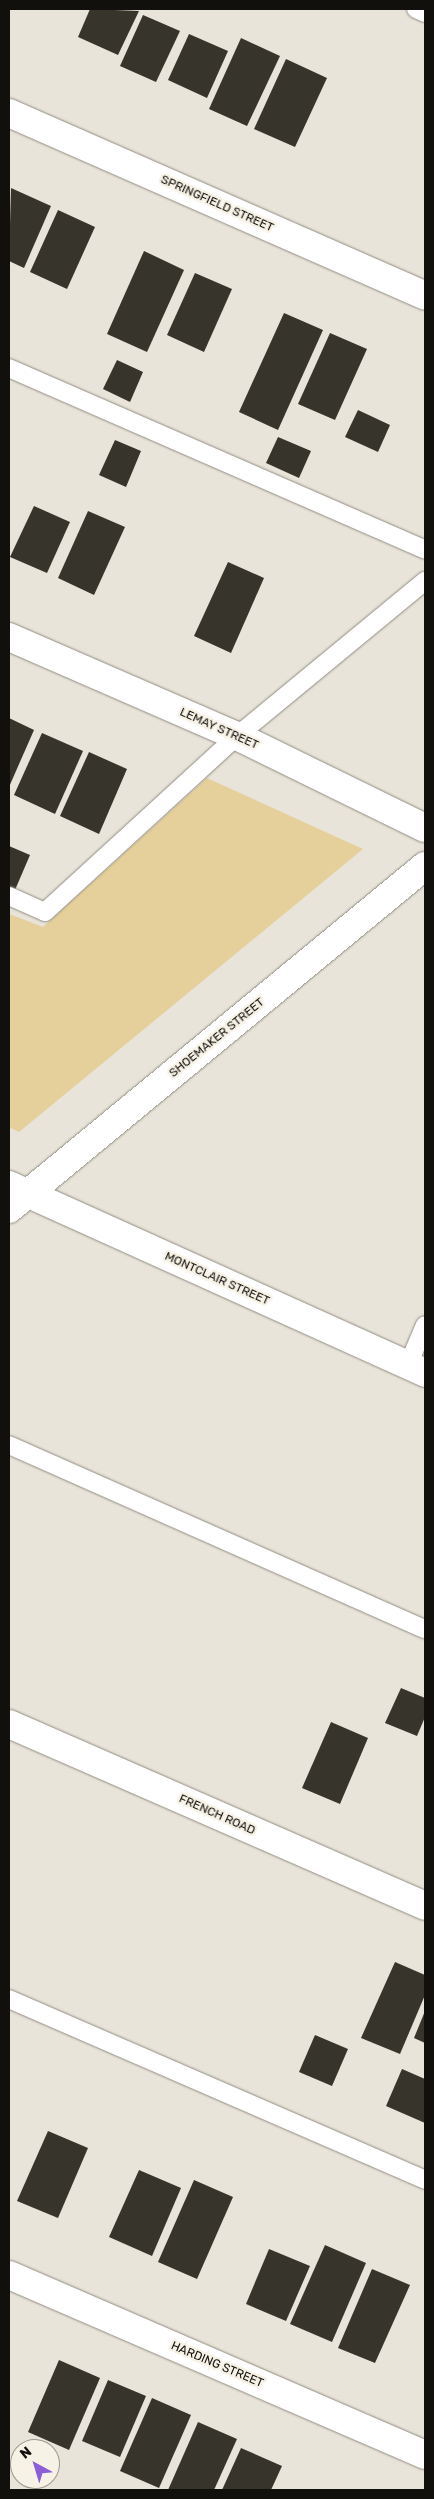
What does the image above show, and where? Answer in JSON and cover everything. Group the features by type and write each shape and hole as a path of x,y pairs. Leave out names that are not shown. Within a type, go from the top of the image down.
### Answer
{"street":[{"name":"SPRINGFIELD STREET","path":"9,112 425,296"},
{"name":"LEMAY STREET","path":"9,637 237,736 425,828"},
{"name":"SHOEMAKER STREET","path":"15,1196 425,866"},
{"name":"MONTCLAIR STREET","path":"15,1196 417,1369"},
{"name":"FRENCH ROAD","path":"9,1724 425,1906"},
{"name":"HARDING STREET","path":"9,2275 425,2455"}],"lane":[{"path":"416,9 425,13"},
{"path":"9,368 425,550"},
{"path":"9,896 46,912 237,736 425,581"},
{"path":"417,1369 425,1325"},
{"path":"9,1444 425,1629"},
{"path":"9,1999 425,2180"}],"shaded area":[{"path":"207,778 363,849 19,1132 9,1127 9,914 43,927"}],"building":[{"path":"90,9 139,11 118,55 78,37"},
{"path":"143,15 180,31 156,82 120,66"},
{"path":"189,34 228,51 207,98 168,80"},
{"path":"241,38 280,56 247,126 209,109"},
{"path":"286,59 327,78 295,147 254,129"},
{"path":"11,188 51,206 24,268 9,261"},
{"path":"58,210 95,227 67,289 30,272"},
{"path":"144,251 184,270 147,352 107,334"},
{"path":"195,273 232,289 204,352 167,335"},
{"path":"284,313 323,330 278,430 239,412"},
{"path":"330,333 367,349 335,420 298,404"},
{"path":"117,360 143,372 130,402 103,389"},
{"path":"358,410 390,425 378,452 345,437"},
{"path":"278,437 311,451 299,478 266,463"},
{"path":"115,440 141,451 126,487 99,475"},
{"path":"34,506 70,522 47,573 10,557"},
{"path":"88,511 125,527 94,595 58,578"},
{"path":"228,562 264,578 231,653 194,636"},
{"path":"9,718 34,730 9,787"},
{"path":"42,733 83,751 55,814 14,795"},
{"path":"89,752 127,769 99,834 60,816"},
{"path":"9,846 30,855 15,890 9,887"},
{"path":"401,1688 425,1698 425,1717 417,1736 385,1723"},
{"path":"331,1722 368,1738 340,1804 302,1788"},
{"path":"395,1962 425,1975 425,1995 400,2054 361,2038"},
{"path":"425,2011 425,2043 414,2038"},
{"path":"315,2035 348,2049 332,2086 299,2072"},
{"path":"402,2069 425,2079 425,2123 386,2106"},
{"path":"48,2131 88,2148 58,2218 17,2201"},
{"path":"139,2170 181,2188 152,2256 109,2237"},
{"path":"194,2180 233,2197 197,2279 158,2262"},
{"path":"325,2245 366,2263 332,2342 290,2324"},
{"path":"269,2249 310,2266 286,2321 246,2304"},
{"path":"372,2269 410,2285 375,2363 338,2348"},
{"path":"59,2360 100,2378 69,2450 60,2446 60,2439 44,2439 28,2432"},
{"path":"108,2380 146,2396 120,2457 82,2441"},
{"path":"152,2398 191,2415 159,2488 120,2471"},
{"path":"198,2422 237,2439 214,2490 168,2490"},
{"path":"241,2448 282,2466 271,2490 222,2490"}]}
